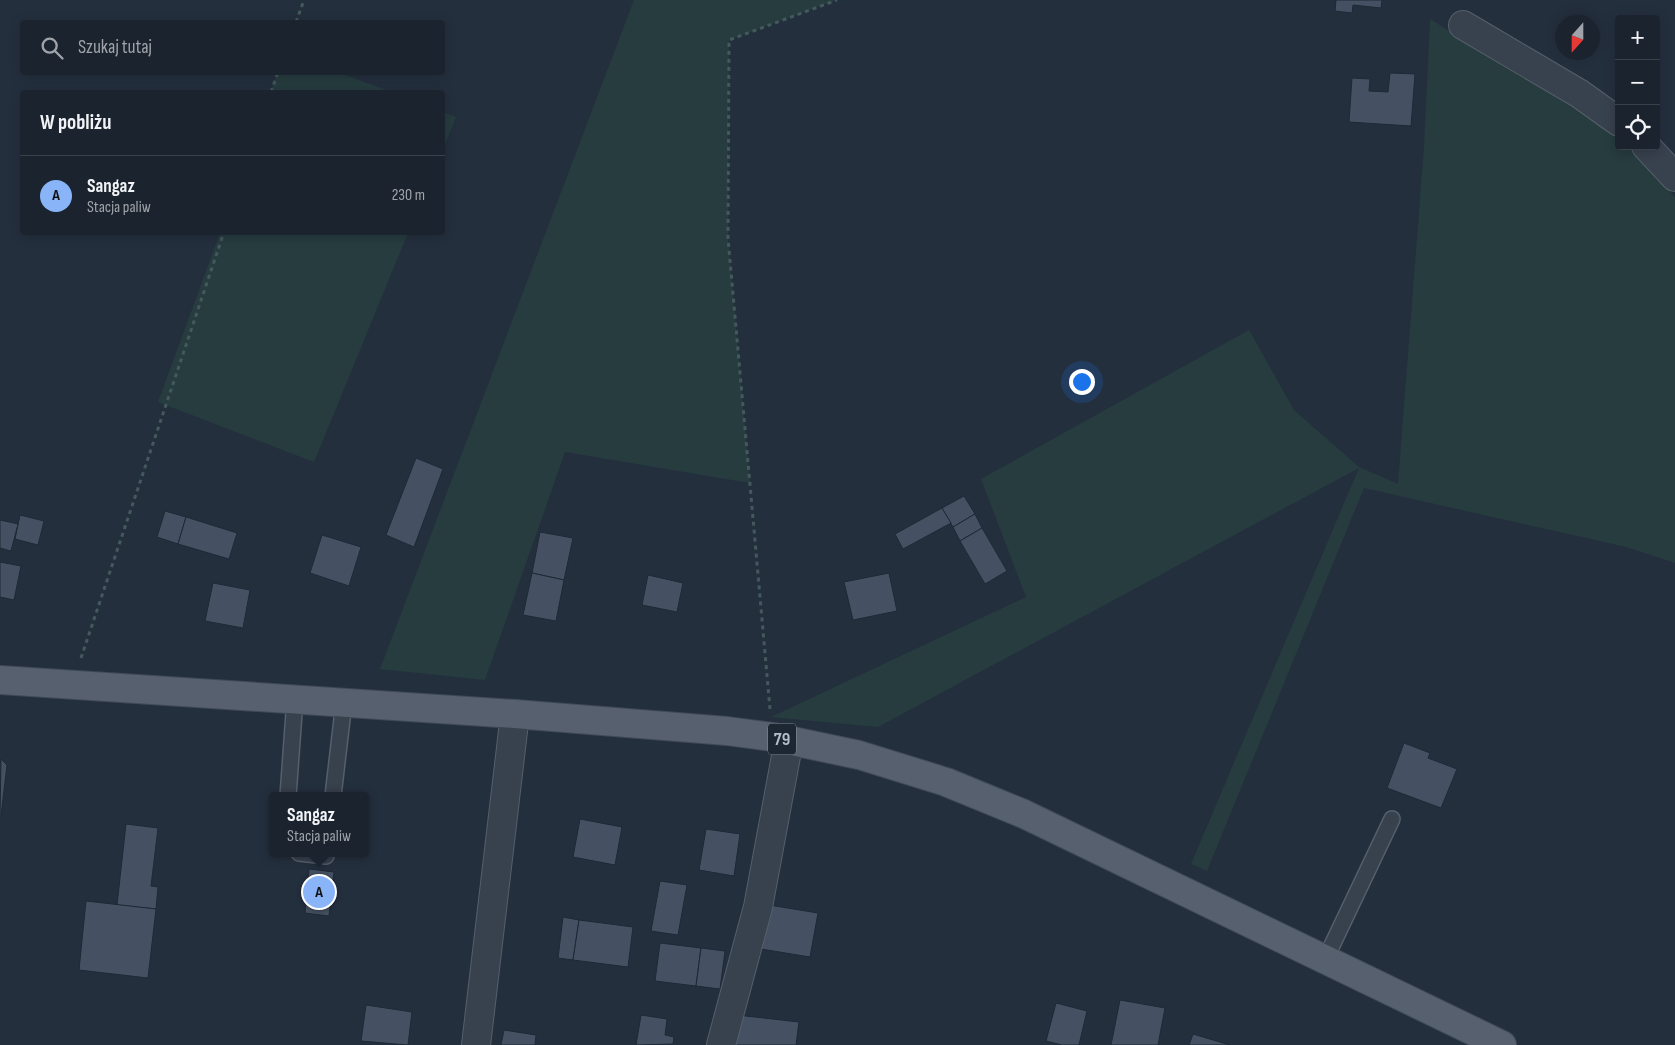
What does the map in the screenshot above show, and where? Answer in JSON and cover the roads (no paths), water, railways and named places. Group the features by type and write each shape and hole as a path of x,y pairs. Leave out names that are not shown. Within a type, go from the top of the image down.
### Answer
{"main road":[{"name":"79","path":"0,680 344,702 727,731 781,738 859,756 946,782 1024,814 1502,1045"}],"street":[{"path":"1463,25 1580,94 1615,119"},
{"path":"1650,150 1675,177"},
{"path":"476,1045 515,714"},
{"path":"722,1045 758,907 781,738"}],"lane":[{"path":"288,792 296,699"},
{"path":"333,792 344,702"},
{"path":"1325,960 1392,819"}],"place":[{"name":"Sangaz","path":"319,892"}]}
